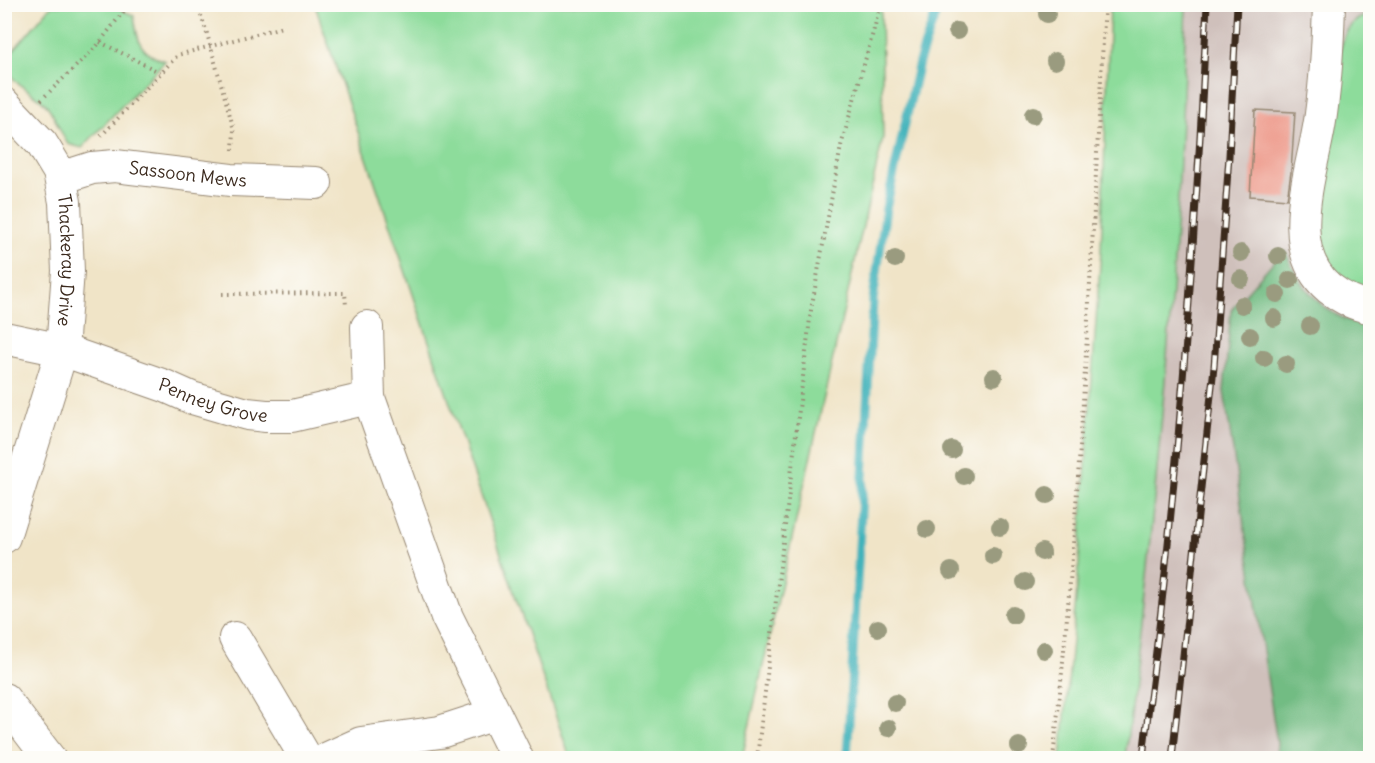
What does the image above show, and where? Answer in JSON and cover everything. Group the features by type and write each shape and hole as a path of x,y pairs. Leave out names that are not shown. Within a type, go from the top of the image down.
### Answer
{"street":[{"path":"1329,4 1321,114 1309,170 1304,216 1305,243 1310,263 1325,285 1352,303 1371,307"},
{"name":"Thackeray Drive","path":"4,537 63,350 68,271 62,178 42,144 13,112"},
{"name":"Sassoon Mews","path":"62,178 92,168 115,166 231,180 316,183"},
{"path":"367,327 369,398 447,617 517,759"},
{"name":"Penney Grove","path":"4,338 63,350 165,386 192,398 255,415 292,416 369,398"},
{"path":"235,638 306,759"},
{"path":"4,699 49,759"},
{"path":"328,759 361,743 440,732 495,714"}],"path":[{"path":"13,112 100,42 131,4 147,7 158,4"},
{"path":"197,4 234,130 231,180"},
{"path":"757,759 811,310 840,146 881,4"},
{"path":"1053,759 1066,640 1088,322 1105,4"},
{"path":"99,137 178,55 282,27"},
{"path":"100,42 161,73"},
{"path":"222,294 345,293 349,327 367,327"}],"shaded area":[{"path":"1126,5 1370,5 1370,367 1277,743 1276,758 1075,758"}],"green space":[{"path":"52,5 100,5 120,9 134,16 141,45 156,58 165,61 82,148 68,144 48,107 12,77 6,59"},
{"path":"315,5 881,5 883,138 742,758 570,758"},
{"path":"1110,5 1186,5 1172,288 1147,570 1125,758 1061,758 1078,577 1101,250"},
{"path":"1370,15 1370,296 1330,276 1318,236 1338,58 1348,30 1356,20"},
{"path":"1286,252 1299,278 1318,301 1342,318 1370,324 1370,758 1276,758 1277,743 1224,391 1231,310 1274,261"}],"building":[{"path":"1255,110 1295,112 1287,199 1250,196"}],"waterway":[{"path":"847,758 873,300 886,208 919,62 939,4"}],"railway":[{"path":"1143,758 1162,605 1178,439 1195,221 1207,4"},
{"path":"1172,758 1214,367 1237,4"}]}
